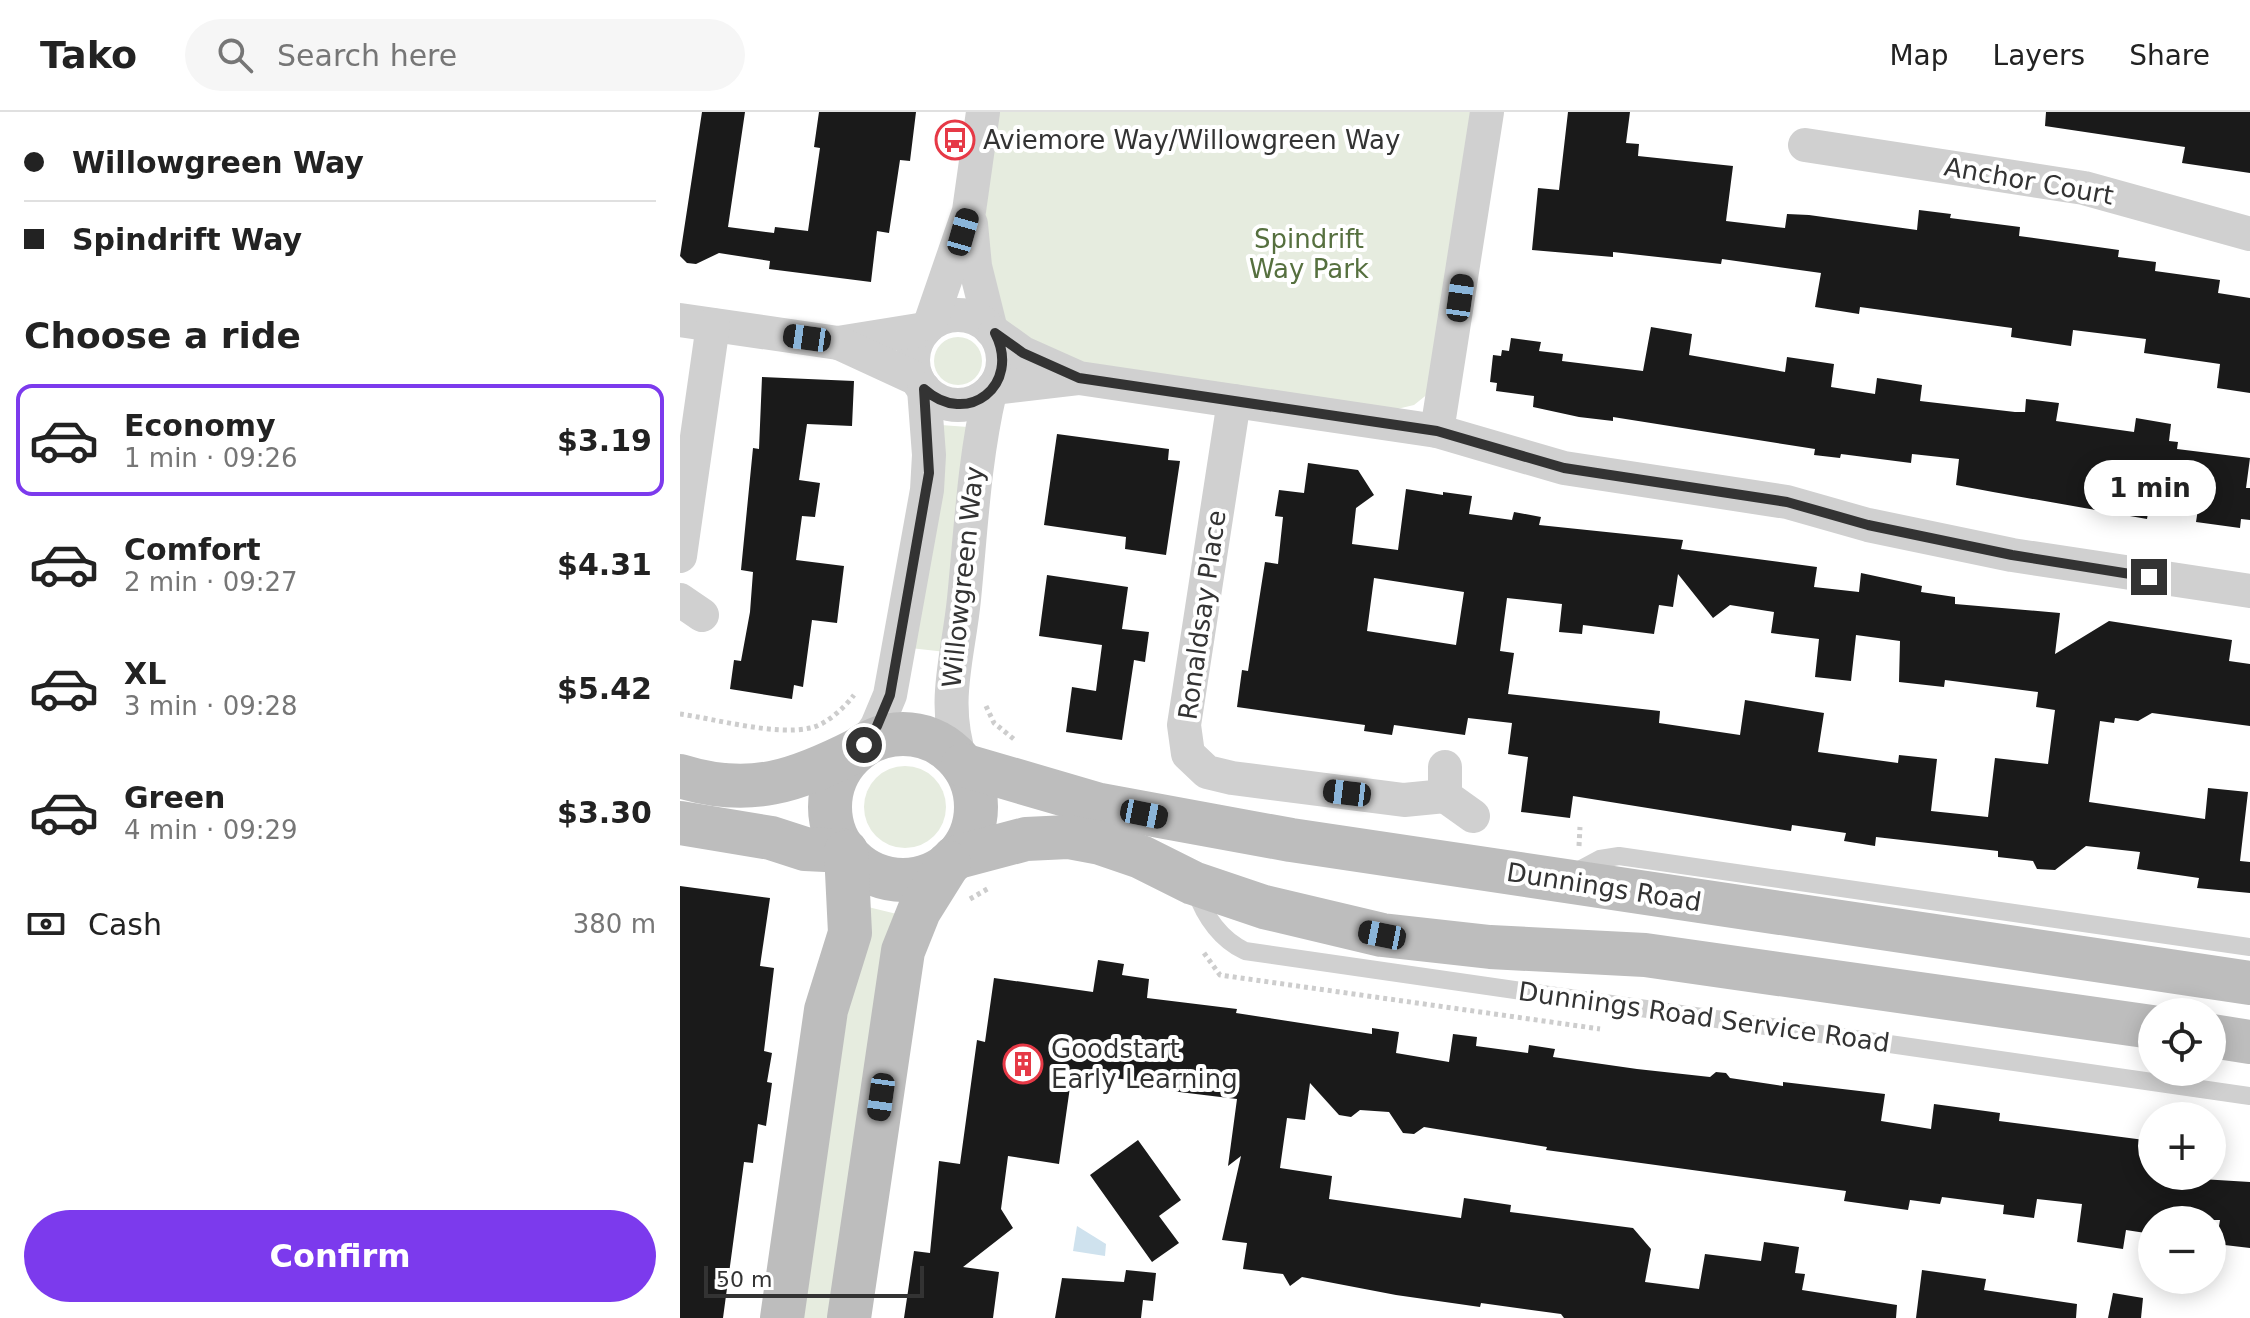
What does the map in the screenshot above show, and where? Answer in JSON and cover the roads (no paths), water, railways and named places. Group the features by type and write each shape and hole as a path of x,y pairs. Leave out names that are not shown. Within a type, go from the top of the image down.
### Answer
{"main road":[{"path":"680,776 711,785 778,784 895,734 915,735 941,744 962,764 973,783 976,817 970,836 915,919 903,951 849,1318"},
{"path":"782,1318 826,1010 850,933 846,852 832,822 831,797 842,767 861,747"},
{"name":"Dunnings Road","path":"962,764 1062,796 1291,840 1567,860 2250,983"},
{"path":"680,823 771,838 805,849 846,852 871,872 895,879 920,877 952,861 1026,839 1068,837 1100,843 1141,857 1193,883 1264,907 1382,935 1490,947 1645,955 2138,1025"},
{"path":"2226,1038 2250,1042"}],"street":[{"path":"920,384 914,348 928,327 969,211 983,112"},
{"path":"1437,431 1487,112"},
{"name":"Anchor Court","path":"1805,145 2084,188 2250,234"},
{"path":"969,211 975,266 993,332 1003,355 999,378 991,390"},
{"path":"680,556 697,322 838,343 890,337 928,327 947,316 967,315 1023,353 1079,378 1437,431 1564,468 1787,502 1868,525 2012,555 2250,591"},
{"path":"838,343 920,384 941,401 961,405 991,390 1079,378"},
{"name":"Willowgreen Way","path":"861,747 877,726 890,695 927,490 929,455 920,384"},
{"name":"Willowgreen Way","path":"962,764 951,731 949,708 964,604 976,452 991,390"},
{"name":"Ronaldsay Place","path":"1234,401 1184,725 1188,754 1207,772 1232,778 1404,800 1445,781 1473,816"}],"lane":[{"path":"1567,860 1610,857 2250,947"},
{"name":"Dunnings Road Service Road","path":"1193,883 1201,905 1221,934 1245,951 2250,1096"}],"water":[{"path":"1077,1226 1106,1244 1105,1256 1073,1251"}],"place":[{"name":"Aviemore Way/Willowgreen Way","path":"955,140"},
{"name":"Goodstart Early Learning","path":"1023,1064"}],"park label":[{"name":"Spindrift Way Park","path":"1309,254"}]}
